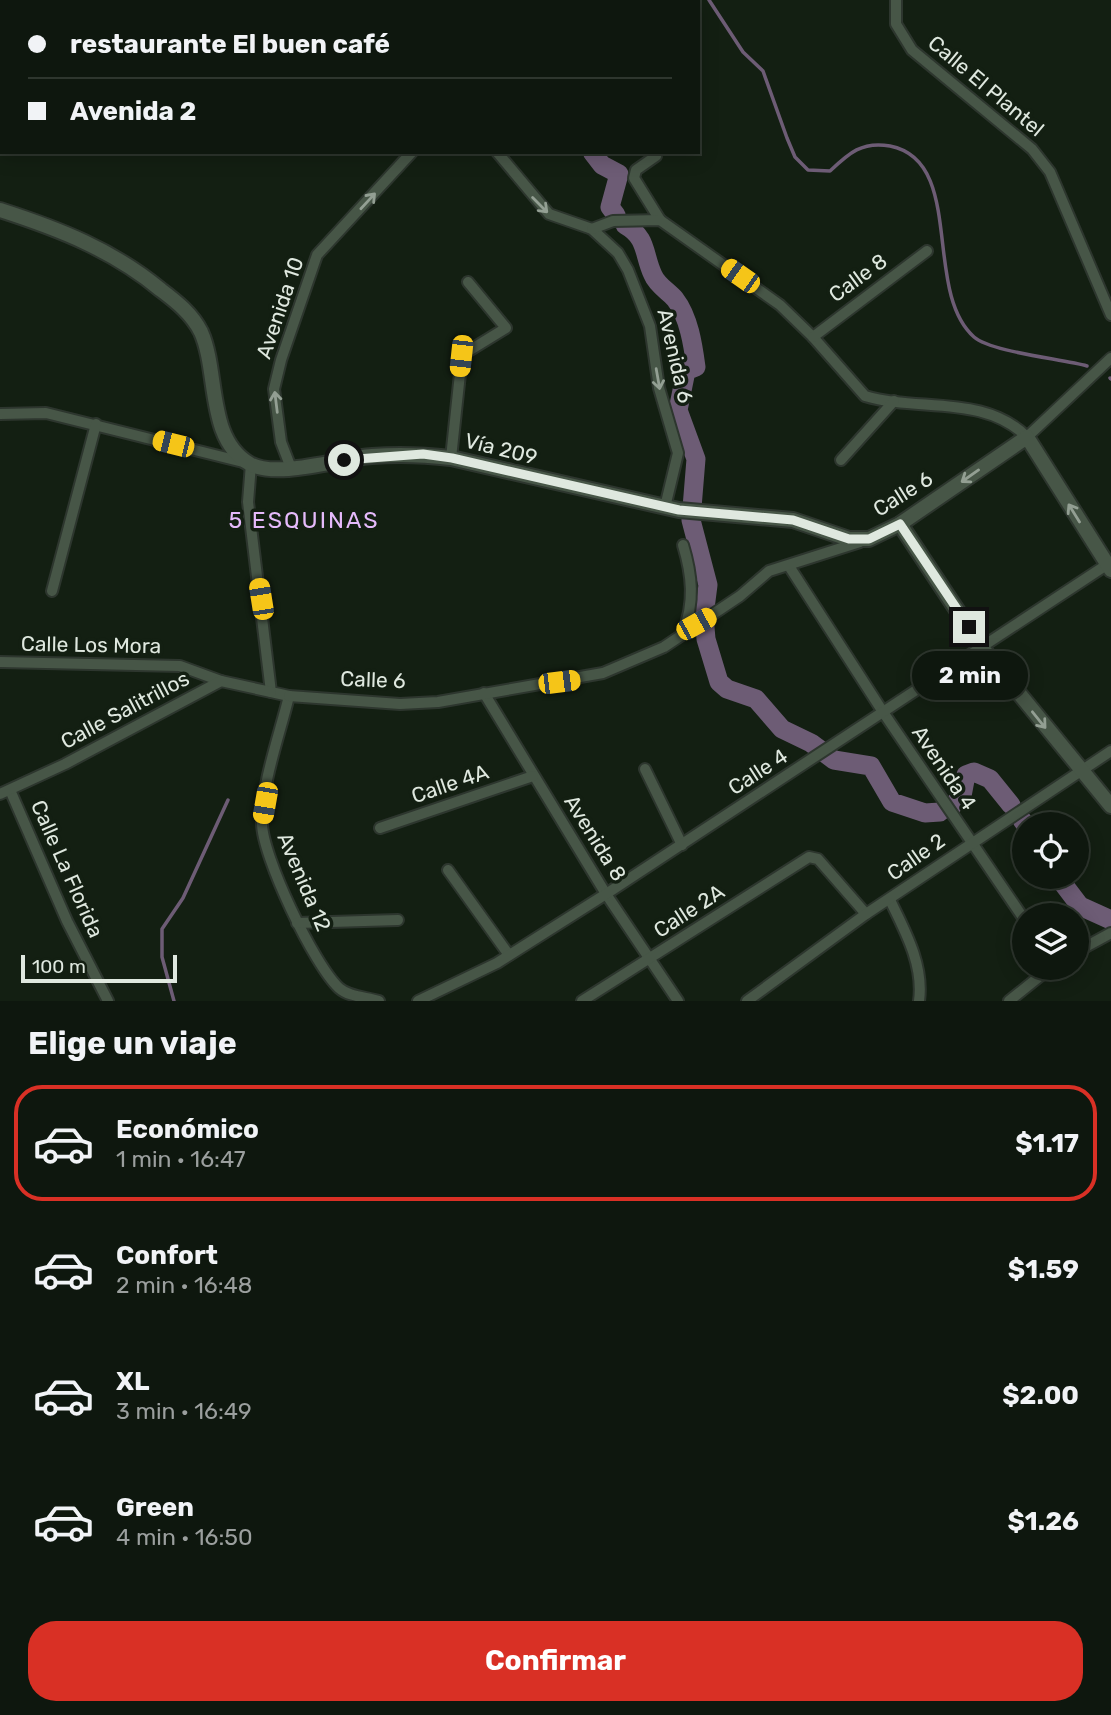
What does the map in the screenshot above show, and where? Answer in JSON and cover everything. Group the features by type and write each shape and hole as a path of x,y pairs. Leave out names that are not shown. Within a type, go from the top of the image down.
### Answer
{"main road":[{"path":"0,210 70,233 131,265 187,311 201,334 223,427 233,448 251,464"},
{"path":"1027,437 1110,566"},
{"name":"Calle 6","path":"869,539 900,524 1027,437"},
{"name":"Vía 209","path":"251,464 265,468 291,468 370,456 423,454 452,458 684,511 793,520 849,539 869,539"},
{"path":"900,524 982,648 1111,806"}],"street":[{"name":"Calle El Plantel","path":"896,0 897,24 912,50 1032,149 1050,172 1111,315"},
{"name":"Avenida 10","path":"291,468 281,442 274,389 281,360 317,255 410,154"},
{"name":"Avenida 6","path":"498,154 528,194 549,214 592,229 618,253 642,300 650,326 659,388 678,453 665,507"},
{"path":"655,154 656,156 636,170 635,178 660,220 780,305 813,337 860,393 869,398 963,407 999,417 1027,437"},
{"path":"592,229 613,221 660,220"},
{"name":"Calle 8","path":"813,337 927,251"},
{"path":"452,458 462,355 506,328 468,282"},
{"name":"Calle 6","path":"1027,437 1111,358"},
{"path":"841,460 894,401"},
{"path":"0,414 46,413 251,464 248,502 271,692 289,696"},
{"path":"52,591 96,424"},
{"name":"Calle 6","path":"289,696 400,704 438,702 603,673 664,647 740,596 758,578 869,539"},
{"path":"683,545 691,590 691,606 683,633"},
{"name":"Avenida 4","path":"789,566 883,712 1013,903"},
{"name":"Calle 4","path":"418,1001 509,955 1110,566"},
{"name":"Calle Los Mora","path":"0,662 180,666 221,681"},
{"name":"Calle Salitrillos","path":"5,792 221,681 271,692"},
{"name":"Avenida 8","path":"484,693 606,894 677,1001"},
{"name":"Avenida 12","path":"289,696 268,788 262,835 297,923 325,973 341,990 379,1001"},
{"name":"Calle 2","path":"747,1001 866,914 1111,751"},
{"path":"645,769 682,845"},
{"name":"Calle 4A","path":"380,828 533,776"},
{"name":"Calle La Florida","path":"5,792 108,1001"},
{"name":"Calle 2A","path":"582,1001 809,858 818,859 866,914"},
{"path":"448,870 509,955"},
{"path":"890,900 908,935 920,984 919,1001"},
{"path":"297,923 398,920"},
{"path":"1089,945 1111,933"},
{"path":"1009,1001 1035,980"}],"waterway":[{"path":"709,0 743,52 763,71 795,157 808,170 830,171 857,150 880,145 890,146 913,157 928,176 936,201 950,290 959,316 974,337 995,347 1087,366"},
{"path":"594,154 602,165 619,174 610,207 616,215"},
{"path":"625,225 638,235 655,279 680,306 692,341 696,367 686,371 678,410 696,459 691,520 708,585 704,616 706,639 719,682 727,689 756,699 782,729 811,743 834,760 871,766 892,802 925,813 940,812"},
{"path":"951,807 962,796 966,775 974,772 990,779 1011,805"},
{"path":"174,1001 162,957 162,929 183,898 228,800"},
{"path":"1067,889 1080,906 1111,920"}],"district":[{"name":"5 ESQUINAS","path":"304,520"}],"route":[{"path":"344,460 423,454 452,458 679,510 793,520 849,539 869,539 900,524 969,627"}]}
